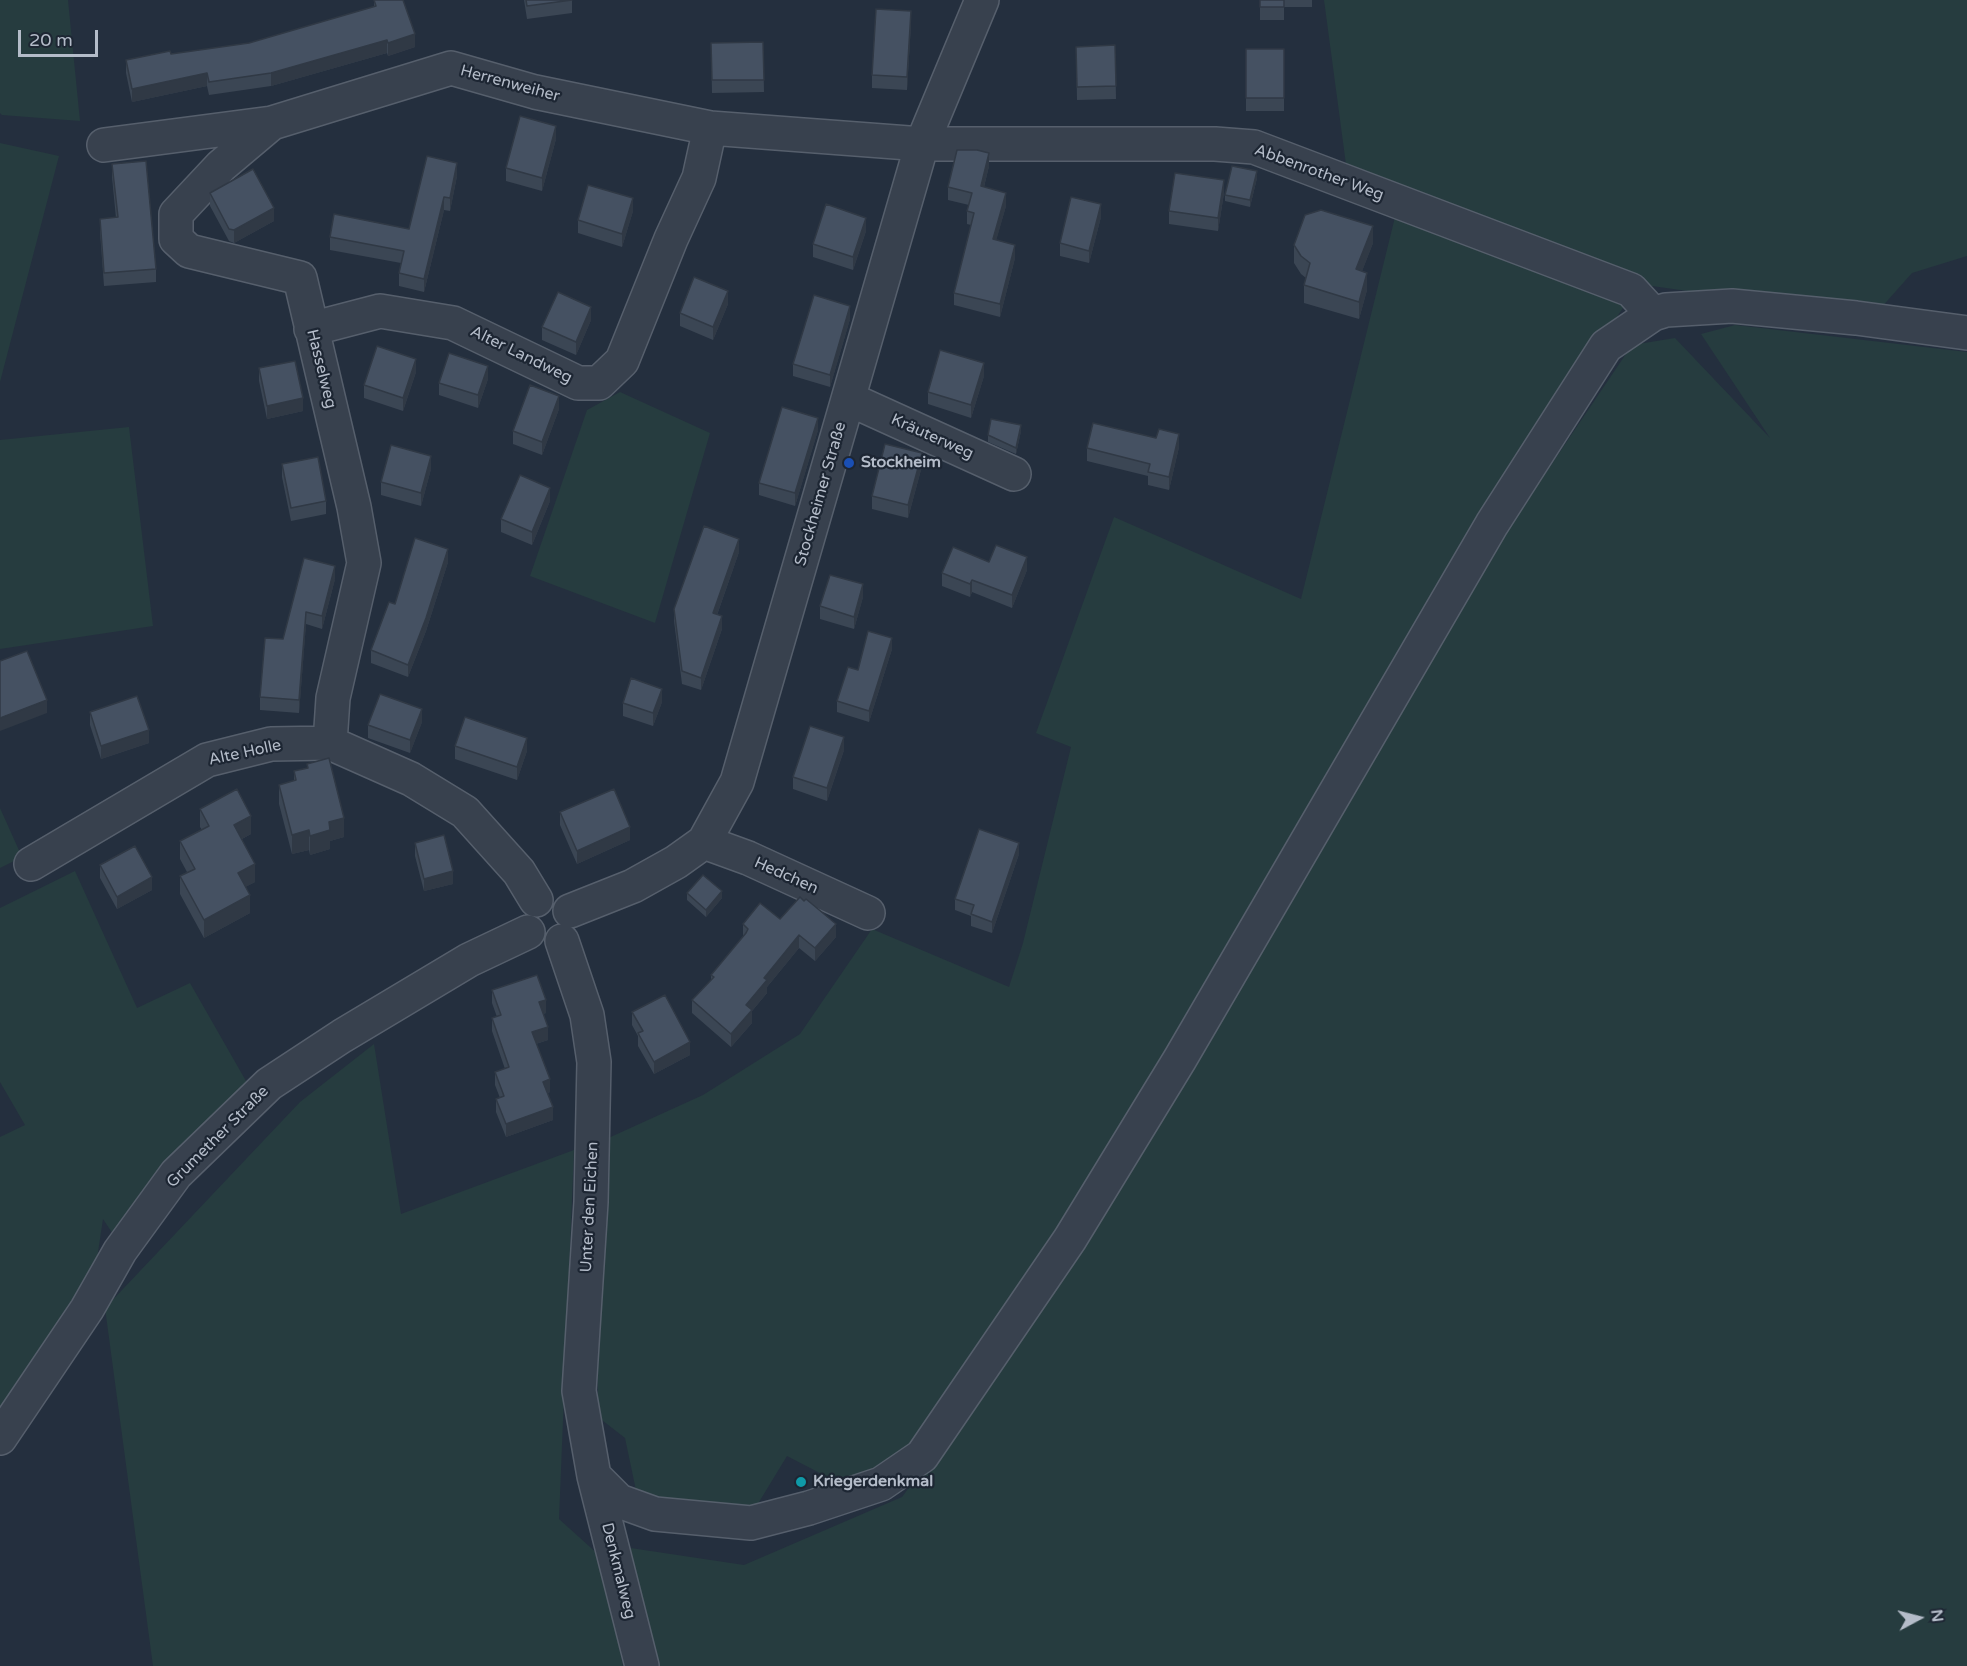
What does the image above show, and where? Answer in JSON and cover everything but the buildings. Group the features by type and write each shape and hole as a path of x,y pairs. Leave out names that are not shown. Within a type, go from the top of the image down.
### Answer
{"street":[{"name":"Stockheimer Straße","path":"566,926 675,862 704,842 737,782 922,144 982,0"},
{"name":"Herrenweiher","path":"104,145 272,123 451,68 535,92 710,128 922,144"},
{"name":"Hasselweg","path":"272,123 221,166 177,214 176,239 189,251 300,278 354,507 364,563 333,698 330,742"},
{"name":"Alter Landweg","path":"311,329 380,311 453,323 578,383 599,383 622,361 671,239 699,178 710,128"},
{"name":"Abbenrother Weg","path":"922,144 1215,144 1254,147 1630,290 1653,314"},
{"path":"594,1476 619,1501 655,1514 752,1524 881,1484 922,1456 1070,1239 1180,1059 1492,524 1606,346 1653,314 1666,310 1732,306 1901,323 1967,333"},
{"name":"Kräuterweg","path":"849,399 1014,474"},
{"name":"Alte Holle","path":"31,864 207,760 271,744 330,742 411,779 465,812 519,872 536,900"},
{"name":"Hedchen","path":"704,842 748,858 868,913"},
{"path":"553,897 563,902 566,926 545,944 538,942 528,932 525,922 527,911 536,900 553,897"},
{"name":"Unter den Eichen","path":"566,926 594,1062 591,1202 579,1391 594,1476"},
{"name":"Grumether Straße","path":"0,1438 87,1309 120,1251 176,1174 269,1084 342,1036 470,960 528,932"},
{"name":"Denkmalweg","path":"594,1476 642,1666"}],"green space":[{"path":"0,0 68,0 80,121 0,113"},
{"path":"1324,0 1967,0 1967,256 1912,273 1880,309 1828,311 1631,283 1347,172"},
{"path":"0,143 59,156 0,382"},
{"path":"1396,213 1629,299 1476,526 1501,539 1632,345 1675,338 1770,438 1701,334 1735,325 1967,352 1967,1666 654,1666 624,1547 744,1565 902,1497 1033,1321 1452,626 1432,606 1029,1283 881,1484 841,1484 787,1456 739,1535 642,1519 625,1438 598,1417 597,1297 604,1140 703,1095 800,1034 872,929 1009,987 1023,943 1071,747 1036,733 1114,517 1301,599"},
{"path":"620,392 710,433 655,623 530,576 587,410"},
{"path":"129,427 153,626 0,649 0,440"},
{"path":"0,808 22,857 0,868"},
{"path":"75,871 137,1008 190,983 250,1088 115,1237 103,1219 95,1272 0,1410 0,1137 25,1125 0,1082 0,908"},
{"path":"374,1044 401,1214 574,1150 559,1519 600,1556 623,1666 153,1666 105,1308 300,1102"}],"place":[{"name":"Stockheim","path":"849,463"},
{"name":"Kriegerdenkmal","path":"801,1482"}]}
